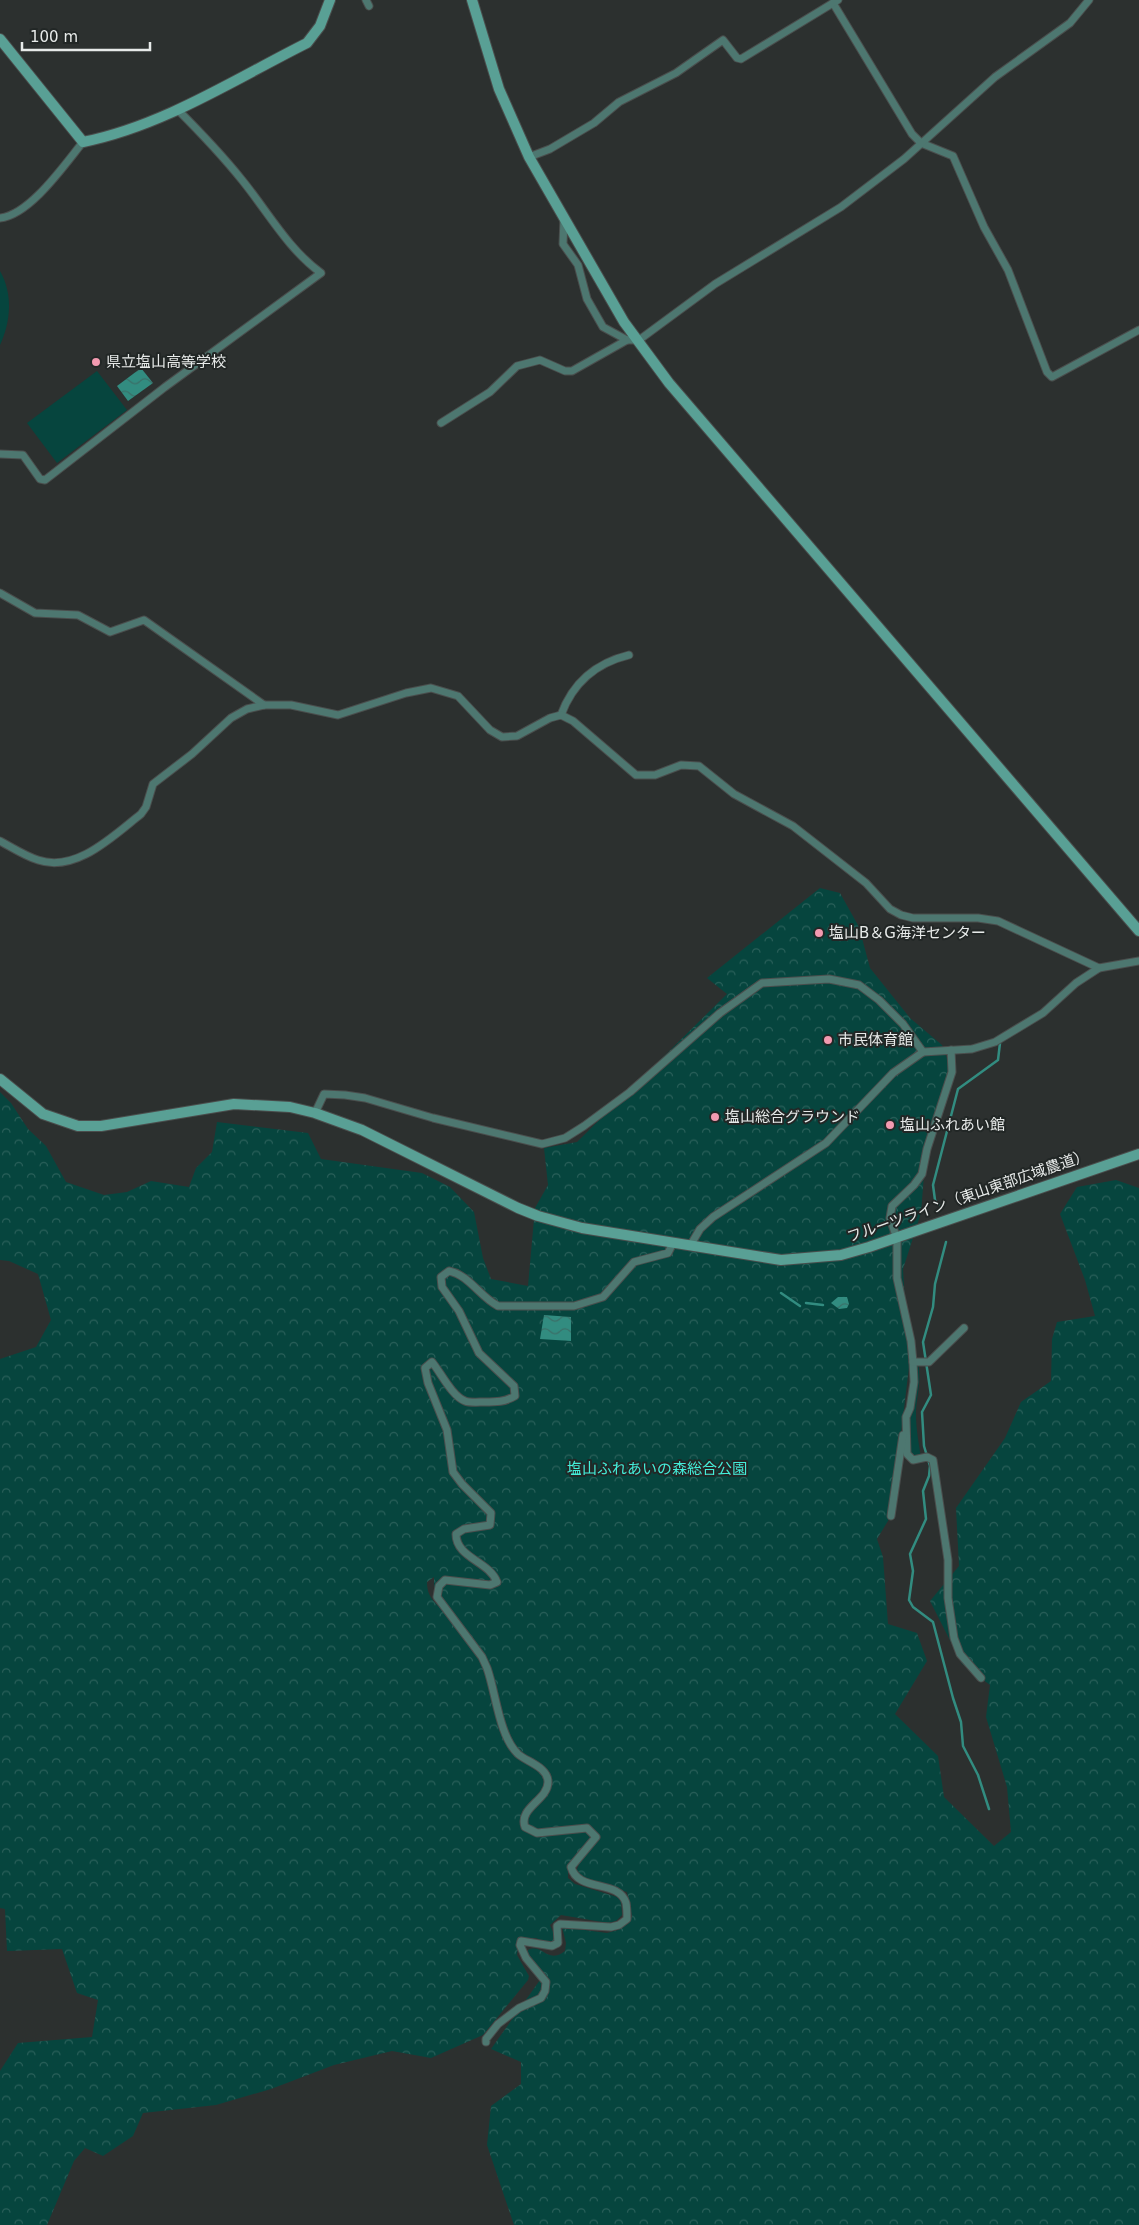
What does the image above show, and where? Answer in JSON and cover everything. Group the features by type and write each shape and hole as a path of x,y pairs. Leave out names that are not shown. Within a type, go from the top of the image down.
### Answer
{"street":[{"path":"0,218 15,214 34,198 83,142 111,137 177,110 307,43 320,26 330,0"},
{"path":"472,0 499,89 529,157 624,322 669,383 1139,931"},
{"path":"564,218 563,244 578,265 587,299 603,327 627,340 638,340 715,284 841,207 921,143 995,77 1070,23 1089,0"},
{"path":"529,157 550,149 594,123 619,102 676,73 723,40 737,58 741,59 836,2 912,134 921,143 953,156 984,226 1008,270 1048,372 1052,377 1139,330"},
{"path":"0,39 83,142"},
{"path":"0,454 23,455 40,479 45,480 165,387 322,273 304,260 211,143 177,110"},
{"path":"441,423 490,392 517,366 540,360 565,371 572,371 627,340"},
{"path":"0,593 35,613 78,615 110,632 144,620 264,705"},
{"path":"0,841 21,853 47,862 63,862 86,853 140,814 146,808 154,784 192,754 231,718 247,709 264,705 291,705 338,716 406,693 430,688 458,696 490,730 502,737 510,738 561,715 567,700 580,680 606,662 629,655"},
{"path":"561,715 573,721 636,775 655,774 681,765 698,766 734,794 793,826 826,854 866,883 890,909 900,915 913,918 978,918 998,921 1099,968"},
{"path":"690,1246 700,1229 713,1217 826,1142 893,1073 923,1052 972,1048 995,1042 1043,1013 1076,983 1099,968 1139,961"},
{"path":"315,1113 324,1094 345,1095 542,1144 554,1142 584,1126 630,1092 720,1013 762,983 829,979 859,985 879,1000 903,1024 923,1052"},
{"path":"891,1516 906,1417 910,1408 915,1362 897,1278 897,1239 890,1218 892,1206 914,1185 922,1174 952,1072 952,1050"},
{"name":"フルーツライン（東山東部広域農道）","path":"0,1079 43,1114 78,1126 101,1126 234,1104 290,1107 315,1113 362,1130 493,1197 538,1216 582,1228 768,1259 797,1260 841,1255 897,1239 1139,1154"},
{"path":"486,2042 486,2039 498,2024 519,2008 541,1998 545,1991 546,1982 526,1958 520,1945 521,1941 552,1946 559,1940 556,1926 560,1924 611,1926 619,1925 628,1919 626,1901 616,1892 584,1882 572,1872 571,1867 596,1837 587,1828 537,1833 525,1827 525,1815 546,1788 548,1782 546,1776 541,1769 518,1754 507,1740 487,1668 482,1657 437,1597 439,1586 445,1580 490,1585 497,1582 492,1573 462,1550 456,1542 456,1534 464,1529 490,1525 491,1513 462,1484 453,1472 447,1430 428,1383 426,1368 432,1362 444,1377 451,1392 465,1402 496,1402 508,1400 515,1396 514,1386 479,1353 459,1311 442,1287 441,1277 449,1271 460,1274 488,1301 498,1306 574,1306 603,1297 634,1262 668,1253 674,1243"},
{"path":"915,1362 929,1362 964,1328"},
{"path":"906,1417 907,1454 913,1460 924,1457 933,1460 936,1470 935,1484 948,1560 948,1598 954,1638 960,1654 981,1678"}],"green space":[{"path":"0,271 7,289 9,308 4,336 0,345"},
{"path":"97,371 127,410 57,463 27,423"},
{"name":"塩山ふれあいの森総合公園","path":"820,888 840,893 859,927 870,968 910,1018 942,1045 952,1072 924,1175 921,1213 903,1269 909,1367 891,1516 877,1539 883,1557 888,1624 917,1633 927,1661 895,1714 938,1756 944,1797 994,1846 1011,1832 1007,1787 986,1717 990,1685 962,1664 930,1601 959,1566 956,1508 1005,1438 1021,1402 1051,1381 1052,1339 1057,1322 1095,1316 1085,1280 1060,1214 1077,1187 1116,1180 1139,1188 1139,2225 514,2225 487,2145 491,2106 521,2084 521,2062 491,2049 540,1980 527,1955 528,1950 538,1949 549,1955 559,1955 565,1951 566,1943 562,1927 607,1933 618,1930 629,1923 632,1916 627,1892 585,1879 576,1872 579,1864 571,1867 568,1865 568,1878 575,1884 617,1897 621,1901 622,1915 616,1921 608,1923 561,1915 550,1925 556,1939 549,1944 536,1938 519,1940 517,1955 529,1976 528,1980 483,2035 431,2058 392,2051 334,2065 271,2089 216,2105 143,2113 133,2136 103,2156 85,2148 74,2161 47,2225 0,2225 0,2071 18,2043 92,2037 98,2000 77,1993 62,1949 7,1951 5,1909 0,1908 0,1359 36,1347 51,1320 38,1274 9,1261 0,1260 0,1092 11,1103 28,1129 46,1146 66,1182 104,1195 127,1192 151,1181 189,1187 196,1168 212,1152 217,1122 308,1133 321,1159 422,1173 450,1187 474,1212 483,1258 491,1279 528,1286 535,1208 548,1185 544,1148 577,1142 727,994 707,978","holes":["434,1577 434,1600 436,1596 438,1606 428,1592 427,1582"]},
{"path":"911,1363 918,1363 919,1377 916,1415 921,1458 913,1460 906,1444"}],"water":[{"path":"141,368 153,383 128,401 117,386"},
{"path":"838,1297 847,1297 849,1304 847,1308 839,1309 831,1303"},
{"path":"544,1315 571,1317 571,1341 540,1339"}],"waterway":[{"path":"941,1207 935,1200 933,1185 958,1089 998,1060 1000,1043"},
{"path":"946,1242 935,1284 933,1307 923,1342 931,1395 922,1412 924,1446 930,1466 929,1476 923,1491 926,1519 910,1554 913,1571 909,1600 913,1607 933,1622 961,1722 963,1746 978,1775 989,1809"},
{"path":"781,1293 800,1306"},
{"path":"806,1303 823,1305"}],"place":[{"name":"県立塩山高等学校","path":"96,362"},
{"name":"塩山B＆G海洋センター","path":"819,933"},
{"name":"市民体育館","path":"828,1040"},
{"name":"塩山総合グラウンド","path":"715,1117"},
{"name":"塩山ふれあい館","path":"890,1125"}]}
